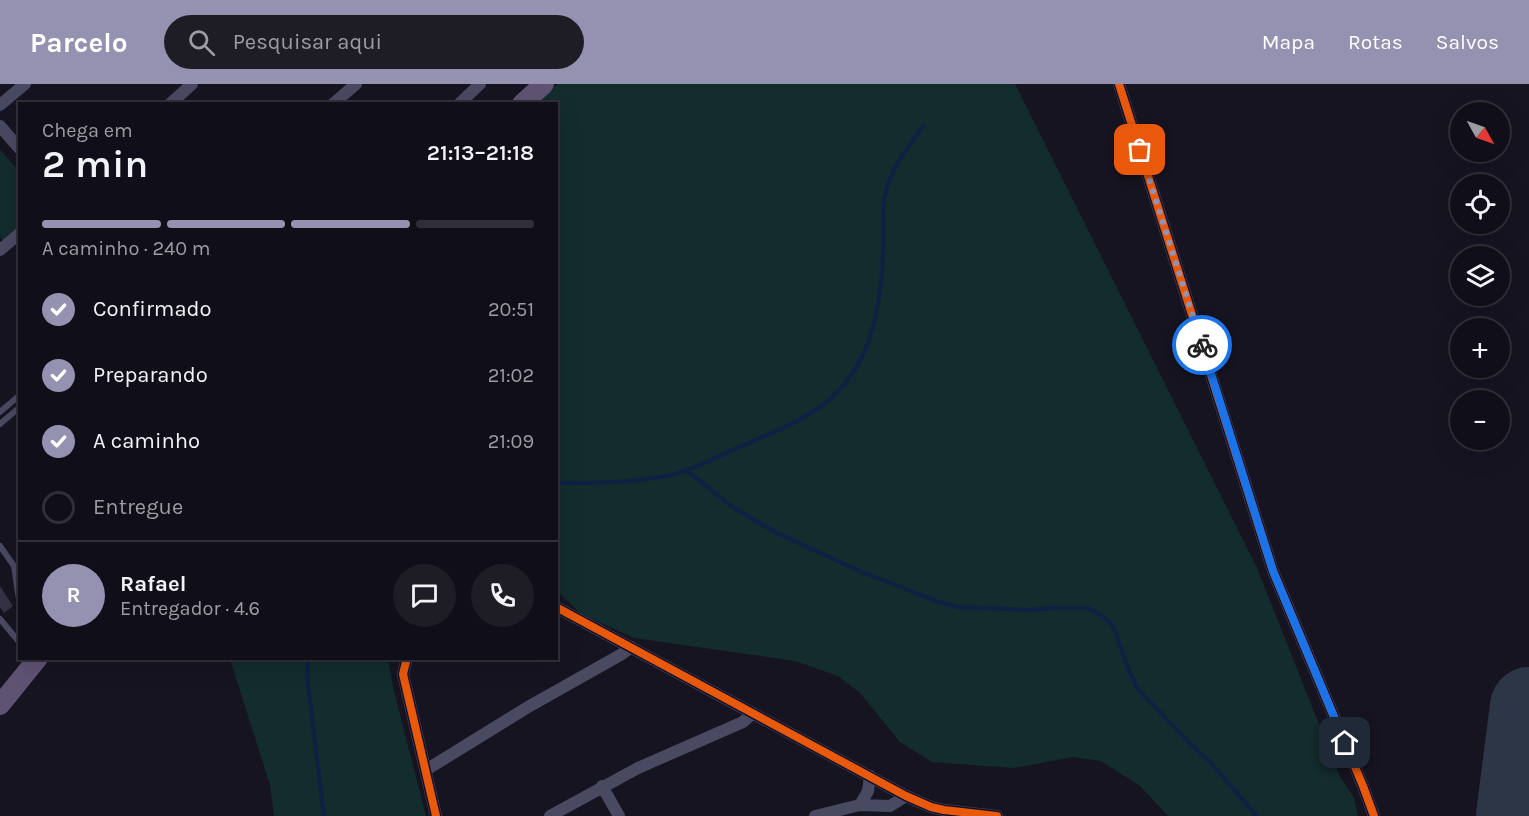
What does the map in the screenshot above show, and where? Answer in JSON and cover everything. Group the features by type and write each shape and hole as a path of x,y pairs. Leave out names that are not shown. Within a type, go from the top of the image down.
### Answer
{"main road":[{"path":"524,102 542,85"},
{"path":"0,705 35,660"}],"street":[{"path":"0,105 25,84"},
{"path":"172,102 192,84"},
{"path":"335,102 356,84"},
{"path":"461,102 480,84"},
{"path":"1119,84 1273,571 1374,816"},
{"path":"0,126 18,147"},
{"path":"0,250 18,235"},
{"path":"558,608 906,796 944,810 995,816"},
{"path":"426,770 528,707 622,654 630,647"},
{"path":"406,660 403,674 436,816"},
{"path":"550,816 602,786 743,722 753,713"},
{"path":"860,805 868,790 870,776"},
{"path":"602,786 619,816"},
{"path":"815,816 860,805 890,811 906,796"}],"lane":[{"path":"0,412 18,397"},
{"path":"0,424 18,409"},
{"path":"0,546 14,566 18,593"},
{"path":"0,619 18,641"}],"green space":[{"path":"558,84 1015,84 1257,568 1340,777 1354,798 1358,816 1168,816 1140,786 1101,761 1073,757 1014,768 932,762 900,742 860,693 838,676 795,661 634,638 581,614 558,592 558,102 537,102"},
{"path":"0,150 18,170 18,227 2,241 0,235"},
{"path":"230,660 388,660 426,816 274,816 270,785"}],"building":[{"path":"0,586 13,606 4,613 0,607"}],"waterway":[{"path":"558,483 635,480 680,472 785,427 825,403 841,388 855,370 866,347 875,319 882,274 884,207 888,184 899,161 923,126"},
{"path":"686,470 734,508 775,532 862,572 936,601 958,607 1028,610 1087,608 1100,614 1116,632 1137,688 1210,762 1257,816"},
{"path":"307,660 324,816"}],"runway":[{"path":"1515,816 1529,706"}],"cycle path":[{"path":"1119,84 1273,571 1374,816"},
{"path":"558,608 906,796 944,810 997,816"},
{"path":"406,660 403,674 436,816"}],"way so far":[{"path":"1140,150 1202,345"}],"route":[{"path":"1202,345 1273,571 1345,743"}]}
